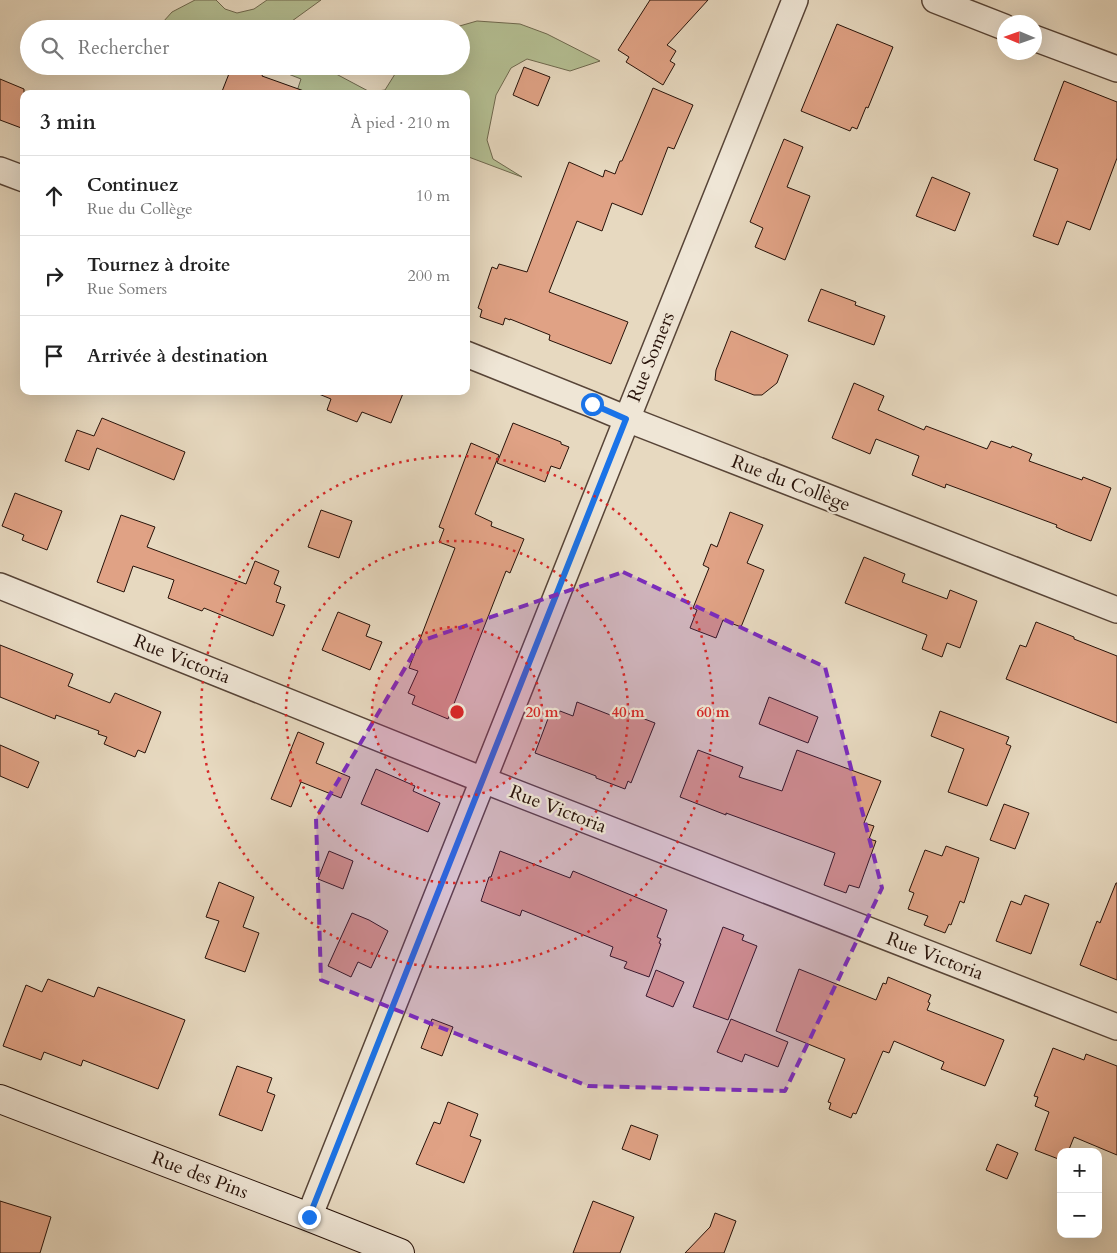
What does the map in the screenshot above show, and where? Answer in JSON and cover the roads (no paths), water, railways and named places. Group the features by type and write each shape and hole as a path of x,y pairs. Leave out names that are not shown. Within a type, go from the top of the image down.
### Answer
{"street":[{"name":"Rue Somers","path":"309,1217 626,419 795,0"},
{"path":"935,0 997,24"},
{"path":"1042,41 1117,69"},
{"path":"0,170 20,178"},
{"name":"Rue du Collège","path":"470,356 626,419 1117,610"},
{"name":"Rue Victoria","path":"0,586 484,780 1117,1028"},
{"name":"Rue des Pins","path":"0,1099 400,1253"}]}
